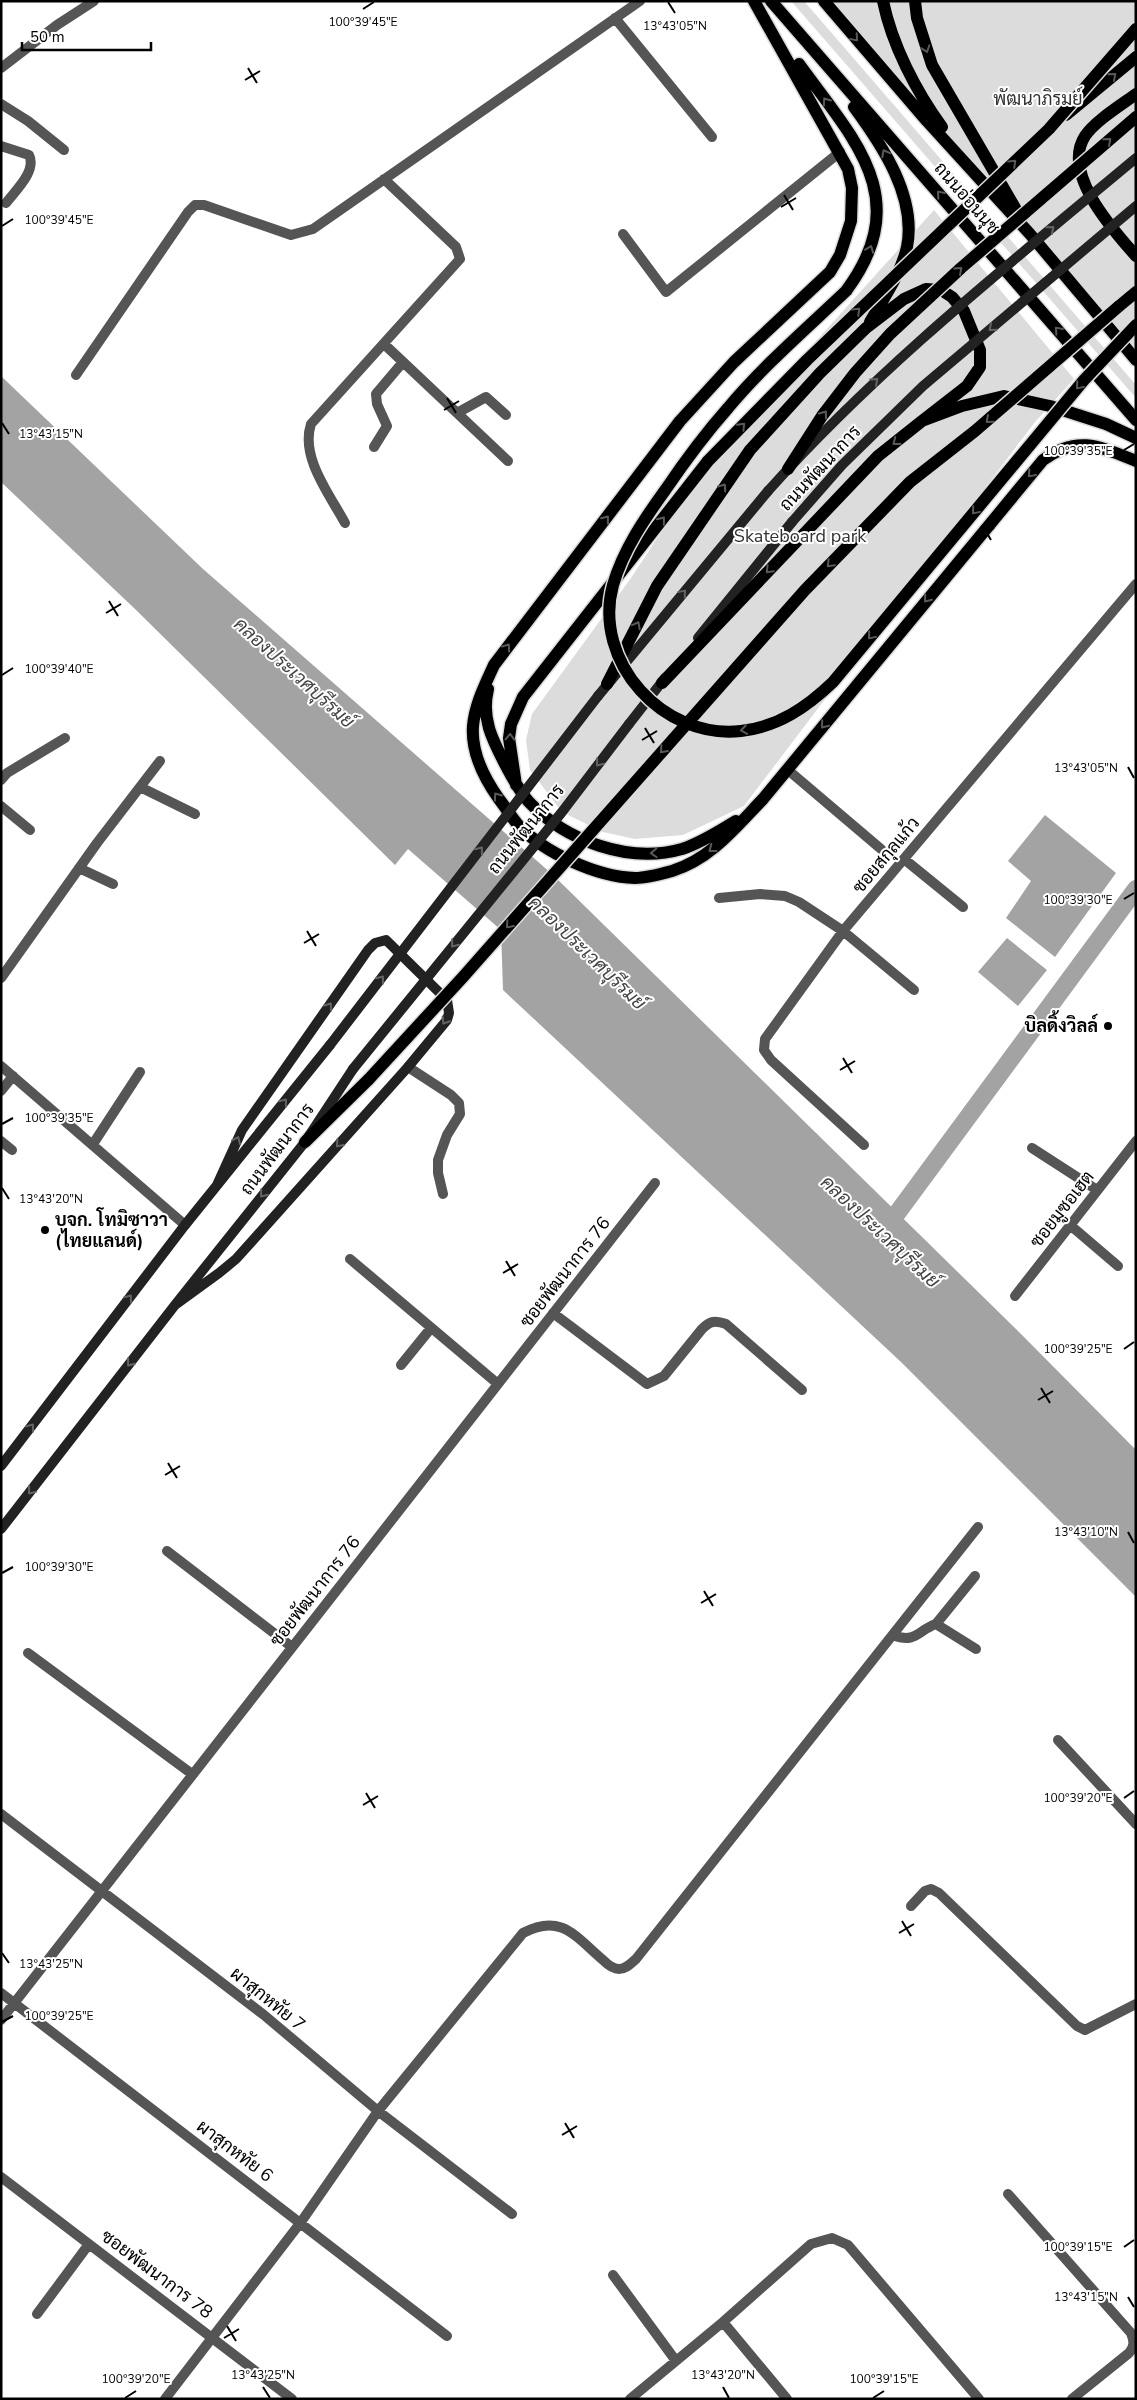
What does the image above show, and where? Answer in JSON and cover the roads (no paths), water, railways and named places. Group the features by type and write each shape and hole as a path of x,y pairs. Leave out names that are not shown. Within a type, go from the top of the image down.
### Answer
{"main road":[{"path":"754,1 858,145 869,167 878,213 876,230 871,250 860,271 846,291 729,406 699,443 648,514 617,571 612,588 610,607 612,634 619,659 638,688 653,703 672,717 702,729 727,732 760,728 792,715 817,697 833,682 1084,380 1136,325"},
{"name":"ถนนอ่อนนุช","path":"771,1 1136,420"},
{"name":"ถนนอ่อนนุช","path":"824,1 1030,234 1136,360"},
{"path":"882,1 902,57 932,114 976,174"},
{"path":"916,1 917,18 932,65 1030,234"},
{"path":"766,19 848,169 853,204 846,241 840,256 830,272 734,362 680,421 494,665 476,705 472,727 476,754 484,778 520,826 546,848 578,864 620,876 636,878 673,871 695,861 711,851 747,816 788,770 971,545 1043,460 1056,450 1078,444 1136,460"},
{"path":"789,22 867,125 885,152 904,200 908,219 907,247 894,280 866,328"},
{"path":"1049,129 1136,29"},
{"path":"516,785 509,738 511,724 523,696 708,461 807,360 1049,129 1136,57"},
{"path":"1136,94 1085,136 1078,156 1081,172 1093,200 1113,230 1136,256"},
{"path":"788,469 854,373 890,334 961,268 1136,117"},
{"name":"ถนนพัฒนาการ","path":"1,1466 185,1225 330,1045 607,684 768,491 854,400 1136,158"},
{"name":"ถนนพัฒนาการ","path":"1,1528 305,1142 353,1069 562,812 629,724 792,522 842,465 923,386 1136,206"},
{"path":"607,684 658,586 750,450 820,373 866,328 904,299 926,289 941,290 952,297 964,311 980,350 980,367 967,386 878,456 662,683"},
{"path":"305,1142 369,1079 463,978 806,590 910,482 975,431 1136,292"},
{"path":"922,421 962,406 1004,396 1059,409 1106,424 1136,438"},
{"path":"494,665 486,699 486,720 492,737 516,785 528,801 558,827 578,837 622,852 662,853 682,849 747,816"},
{"path":"175,1305 236,1259 447,1020 448,1006 439,990 386,940 381,941 368,950 242,1130 217,1184"}],"street":[{"path":"1,68 56,25 94,1"},
{"path":"76,375 188,212 195,205 204,206 291,235 301,234 313,229 640,1"},
{"path":"615,18 712,137"},
{"path":"1,104 28,121 64,150"},
{"path":"1,146 30,155 32,160 28,173 6,203"},
{"path":"623,234 666,292 840,152"},
{"path":"345,523 311,454 307,437 311,424 460,258 456,247 384,179"},
{"path":"384,344 508,461"},
{"path":"374,447 387,426 377,404 376,394 403,362"},
{"path":"457,413 486,397 506,415"},
{"name":"ซอยสกุลแก้ว","path":"864,1145 771,1060 764,1050 765,1039 843,931 1136,584"},
{"path":"1,780 7,773 66,738"},
{"path":"1,978 79,868 160,761"},
{"path":"788,770 882,850"},
{"path":"140,788 195,814"},
{"path":"1,806 30,830"},
{"path":"904,859 962,907"},
{"path":"79,868 114,884"},
{"path":"719,898 760,894 784,896 799,902 843,931 914,990"},
{"path":"1,1066 185,1225"},
{"path":"408,1066 451,1095 459,1103 460,1114 447,1135 438,1160 438,1173 443,1194"},
{"path":"93,1144 140,1072"},
{"path":"1,1091 13,1076"},
{"path":"1,1141 12,1150"},
{"name":"ซอยมูซอเฮต","path":"1015,1296 1136,1141"},
{"path":"1032,1148 1097,1190"},
{"name":"ซอยพัฒนาการ 76","path":"1,2020 655,1183"},
{"path":"1070,1225 1118,1266"},
{"path":"350,1259 498,1384"},
{"path":"553,1313 646,1384 664,1376 702,1329 709,1322 718,1321 726,1324 802,1390"},
{"path":"401,1365 431,1328"},
{"path":"165,2399 301,2222 378,2111 523,1933 537,1926 549,1924 567,1929 609,1965 619,1969 636,1959 978,1528"},
{"path":"167,1551 292,1647"},
{"path":"893,1635 901,1638 916,1637 936,1624 975,1576"},
{"path":"936,1624 976,1648"},
{"path":"28,1653 192,1774"},
{"path":"1058,1740 1136,1824"},
{"name":"ผาสุกหทัย 7","path":"1,1814 264,2015 378,2111 512,2214"},
{"path":"911,1906 925,1891 931,1889 938,1893 1077,2026 1085,2030 1136,2004"},
{"name":"ผาสุกหทัย 6","path":"1,1993 447,2336"},
{"name":"ซอยพัฒนาการ 78","path":"1,2177 292,2399"},
{"path":"1008,2194 1131,2333 1134,2340 1134,2347 1129,2353 1072,2399"},
{"path":"630,2399 724,2322 811,2244 832,2238 848,2245 979,2399"},
{"path":"37,2314 89,2244"},
{"path":"613,2275 676,2361"},
{"path":"724,2322 787,2399"}],"water":[{"name":"คลองประเวศบุรีรมย์","path":"1,376 203,569 552,874 1021,1334 1136,1450 1136,1597 901,1362 503,990 501,930 408,849 395,865 134,608 1,482"},
{"path":"1045,815 1116,873 1055,957 1006,918 1031,881 1008,861"},
{"path":"1007,938 1047,970 1018,1006 978,972"}],"waterway":[{"name":"คลองประเวศบุรีรมย์","path":"884,1231 1136,889"}],"place":[{"name":"บิลดิ้งวิลล์","path":"1108,1026"},
{"name":"บจก. โทมิซาวา (ไทยแลนด์)","path":"45,1230"}],"park label":[{"name":"พัฒนาภิรมย์","path":"1038,99"},
{"name":"Skateboard park","path":"800,536"}]}
